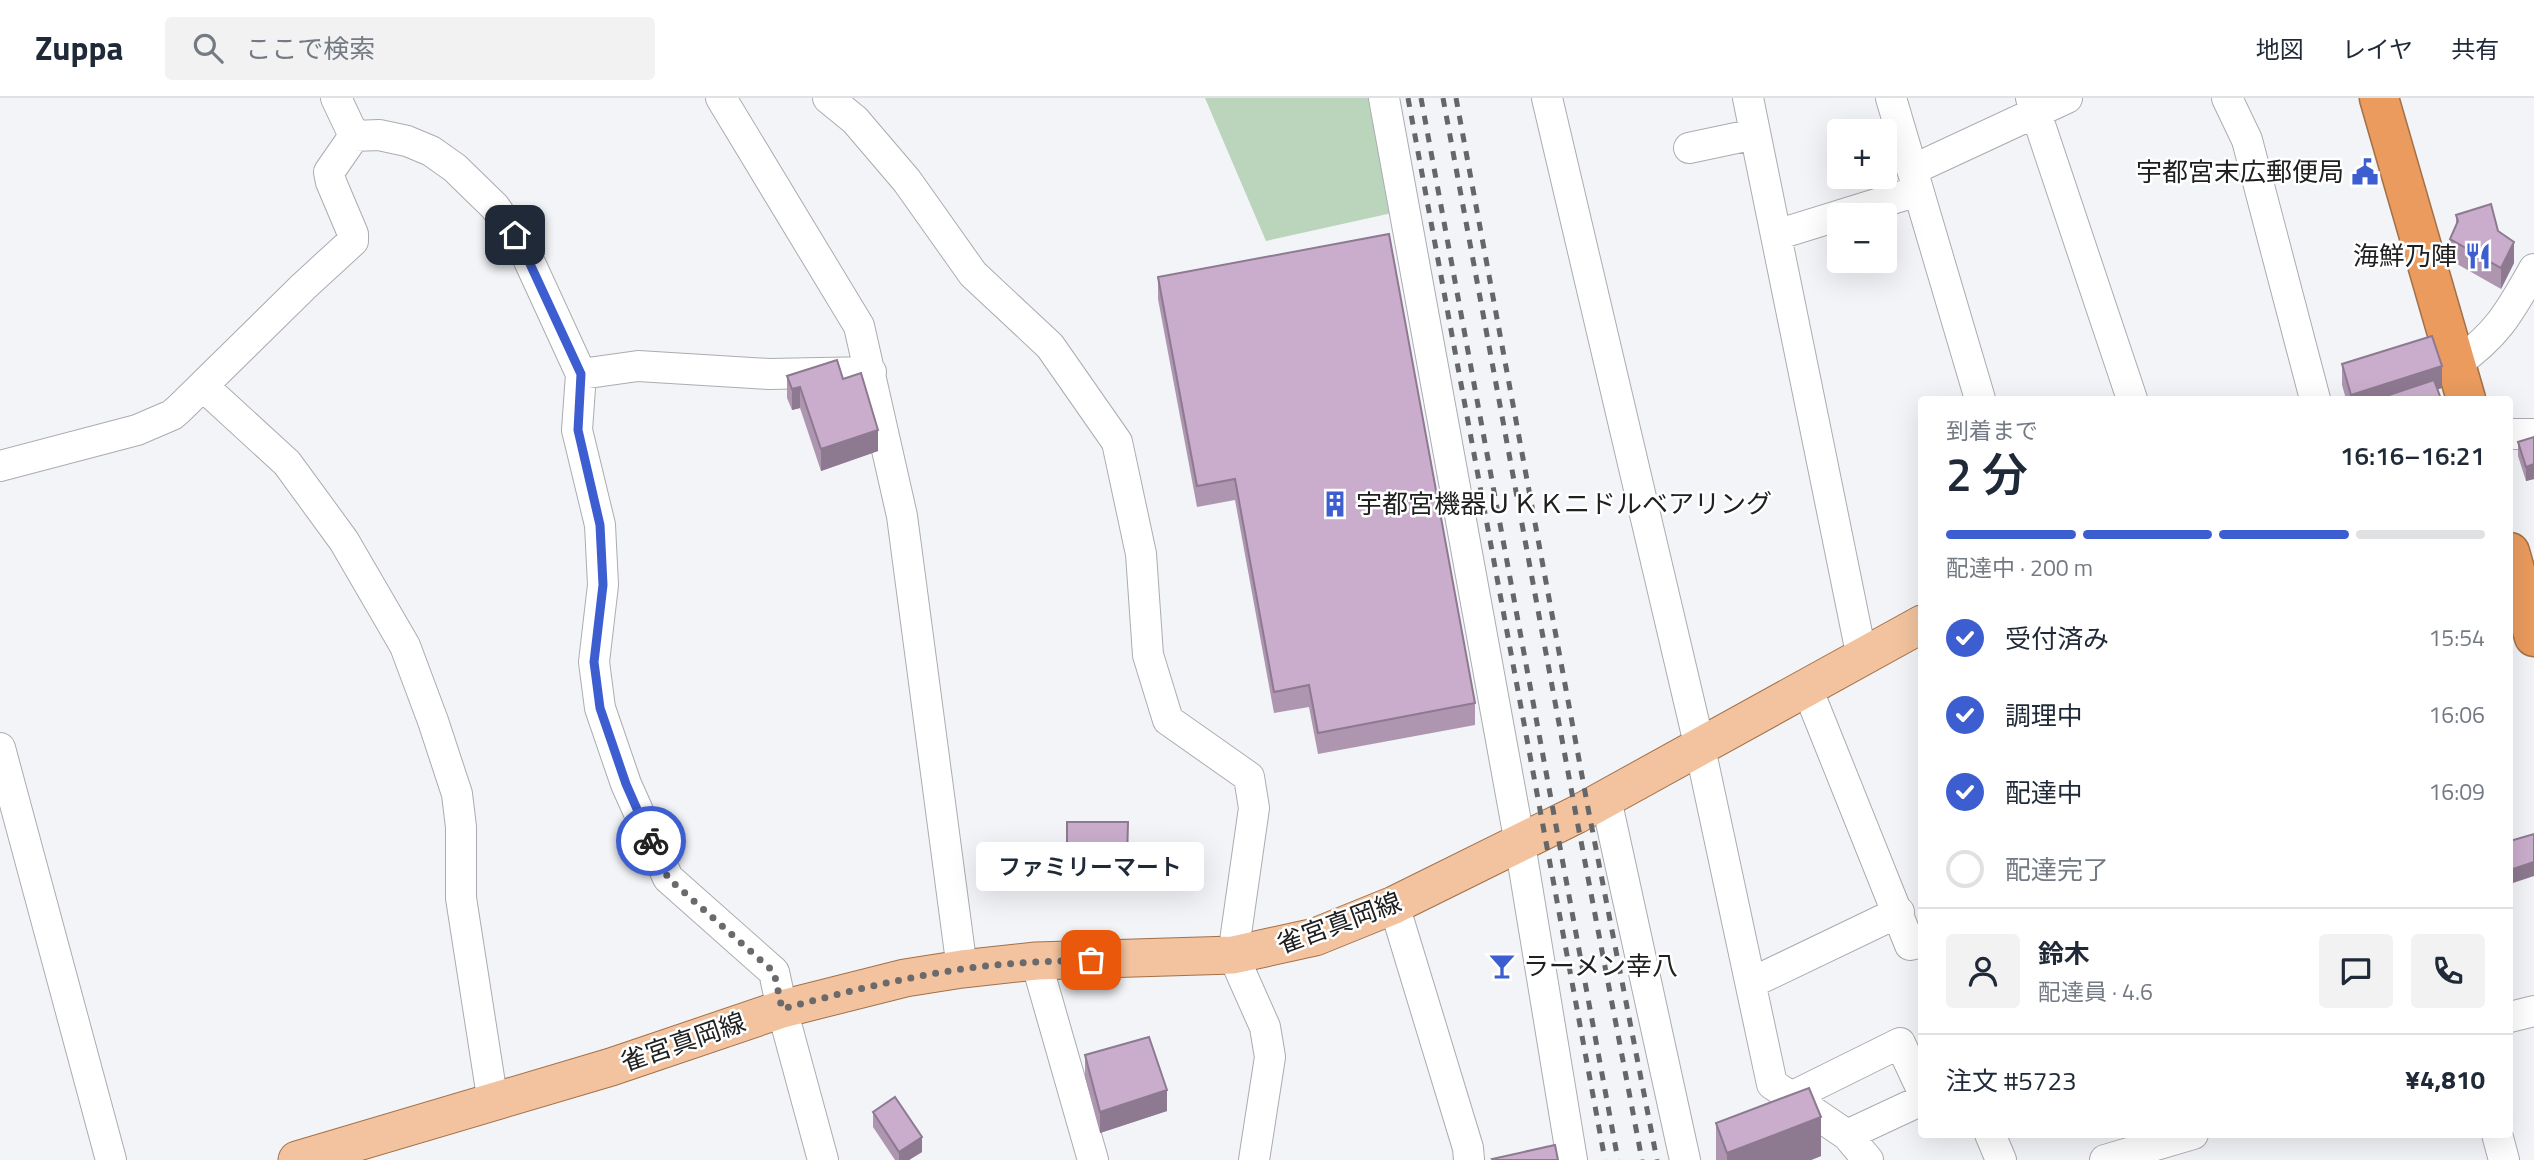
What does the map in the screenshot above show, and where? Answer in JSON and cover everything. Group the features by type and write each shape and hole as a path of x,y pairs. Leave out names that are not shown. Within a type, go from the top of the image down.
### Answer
{"highway":[{"path":"2379,98 2461,381"},
{"path":"2513,563 2534,637"}],"main road":[{"name":"雀宮真岡線","path":"297,1160 611,1067 782,1009 905,978 1036,961 1233,955 1315,937 1394,905 1520,844 1700,748 1918,626"}],"street":[{"path":"336,98 354,136"},
{"path":"721,98 859,326 902,516 962,969"},
{"path":"828,98 855,120 907,181 973,274 1050,346 1117,442 1141,554 1148,655 1168,720 1249,777 1254,808 1233,955 1265,1027 1270,1057 1254,1160"},
{"path":"1384,98 1520,844 1572,1160"},
{"path":"1547,98 1700,748 1772,1084 1847,1135 1868,1160"},
{"path":"1748,98 1862,658"},
{"path":"1891,98 1979,396"},
{"path":"1776,234 1914,181 2033,105 2067,98"},
{"path":"2227,98 2247,140 2314,396"},
{"path":"2033,105 2131,396"},
{"path":"1689,148 1755,134"},
{"path":"354,136 379,135 431,150 495,207 525,253 581,374 578,430 600,525 603,585 594,662 600,708 626,784 668,878 774,972 823,1160"},
{"path":"0,466 137,430 172,415 354,241 329,172 354,136"},
{"path":"2461,381 2481,346 2506,318 2534,269"},
{"path":"581,374 638,366 769,374 871,372"},
{"path":"203,386 287,463 344,541 405,646 457,794 461,827 461,898 493,1102"},
{"path":"2513,434 2534,434"},
{"path":"1807,688 1910,945 1918,943"},
{"path":"0,748 111,1160"},
{"path":"1606,799 1685,1160"},
{"path":"1394,905 1468,1148 1469,1160"},
{"path":"1751,983 1899,912"},
{"path":"1036,961 1093,1160"},
{"path":"2513,1016 2534,1011"},
{"path":"1791,1097 1900,1043 1918,1081"},
{"path":"1847,1135 1918,1102"},
{"path":"1992,1138 2001,1160"},
{"path":"2105,1160 2146,1141 2166,1138"},
{"path":"2194,1138 2200,1160"},
{"path":"2498,1138 2504,1160"}],"green space":[{"path":"1205,98 1368,98 1392,213 1266,241"}],"building":[{"path":"2491,204 2498,231 2514,242 2501,268 2450,239 2458,221 2456,215"},
{"name":"宇都宮機器ＵＫＫニドルベアリング","path":"1389,234 1475,703 1318,733 1309,685 1274,692 1235,479 1197,486 1158,277"},
{"path":"2432,336 2442,366 2351,395 2342,364"},
{"path":"837,360 843,379 861,373 878,430 821,449 800,387 792,389 787,376"},
{"path":"2434,380 2440,396 2386,396"},
{"path":"2534,437 2534,464 2526,467 2518,442"},
{"path":"1067,822 1128,822 1127,860 1067,859"},
{"path":"2534,834 2534,862 2513,869 2513,840"},
{"path":"1149,1037 1167,1090 1100,1112 1085,1055"},
{"path":"1809,1088 1821,1117 1727,1153 1716,1123"},
{"path":"895,1097 922,1137 899,1152 873,1112"},
{"path":"1555,1145 1558,1160 1492,1159"}],"railway":[{"path":"1408,98 1605,1160"},
{"path":"1421,98 1618,1160"},
{"path":"1443,98 1642,1160"},
{"path":"1456,98 1588,808 1657,1160"}],"way so far":[{"path":"651,841 668,878 774,972 782,1009 905,978 1036,961 1091,960"}],"place":[{"name":"宇都宮末広郵便局","path":"2365,172"},
{"name":"海鮮乃陣","path":"2478,256"},
{"name":"宇都宮機器ＵＫＫニドルベアリング","path":"1335,504"},
{"name":"ファミリーマート","path":"1091,960"},
{"name":"ラーメン幸八","path":"1502,966"}],"route":[{"path":"515,235 581,374 578,430 600,525 603,585 594,662 600,708 626,784 651,841"}]}
